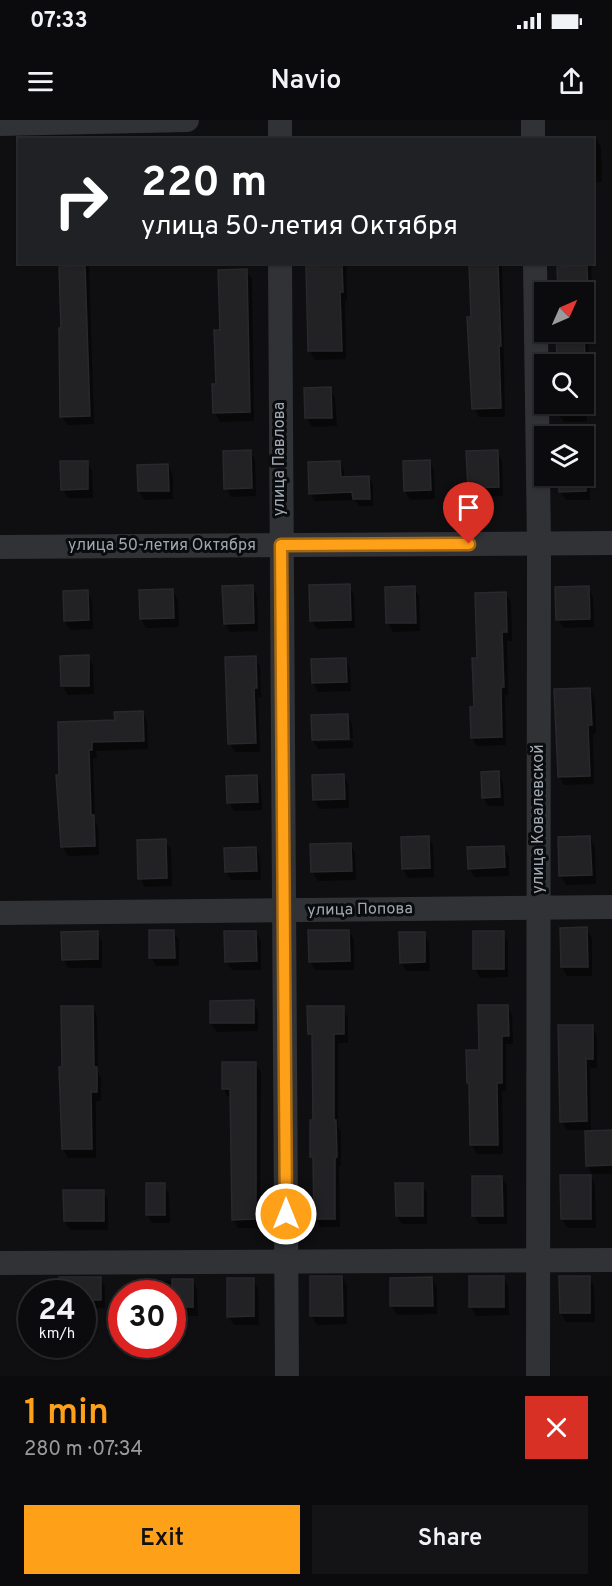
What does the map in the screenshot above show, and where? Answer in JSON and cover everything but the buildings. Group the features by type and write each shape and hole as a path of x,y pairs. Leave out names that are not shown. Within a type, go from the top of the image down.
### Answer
{"street":[{"path":"0,124 187,120"},
{"path":"280,120 280,138"},
{"path":"533,120 533,138"},
{"name":"улица Павлова","path":"280,264 287,1376"},
{"name":"улица Ковалевской","path":"535,264 539,543 538,1376"},
{"name":"улица 50-летия Октября","path":"0,547 612,543"},
{"name":"улица Попова","path":"0,914 612,907"},
{"path":"0,1263 612,1260"}],"route":[{"path":"286,1214 281,545 469,544"}]}
